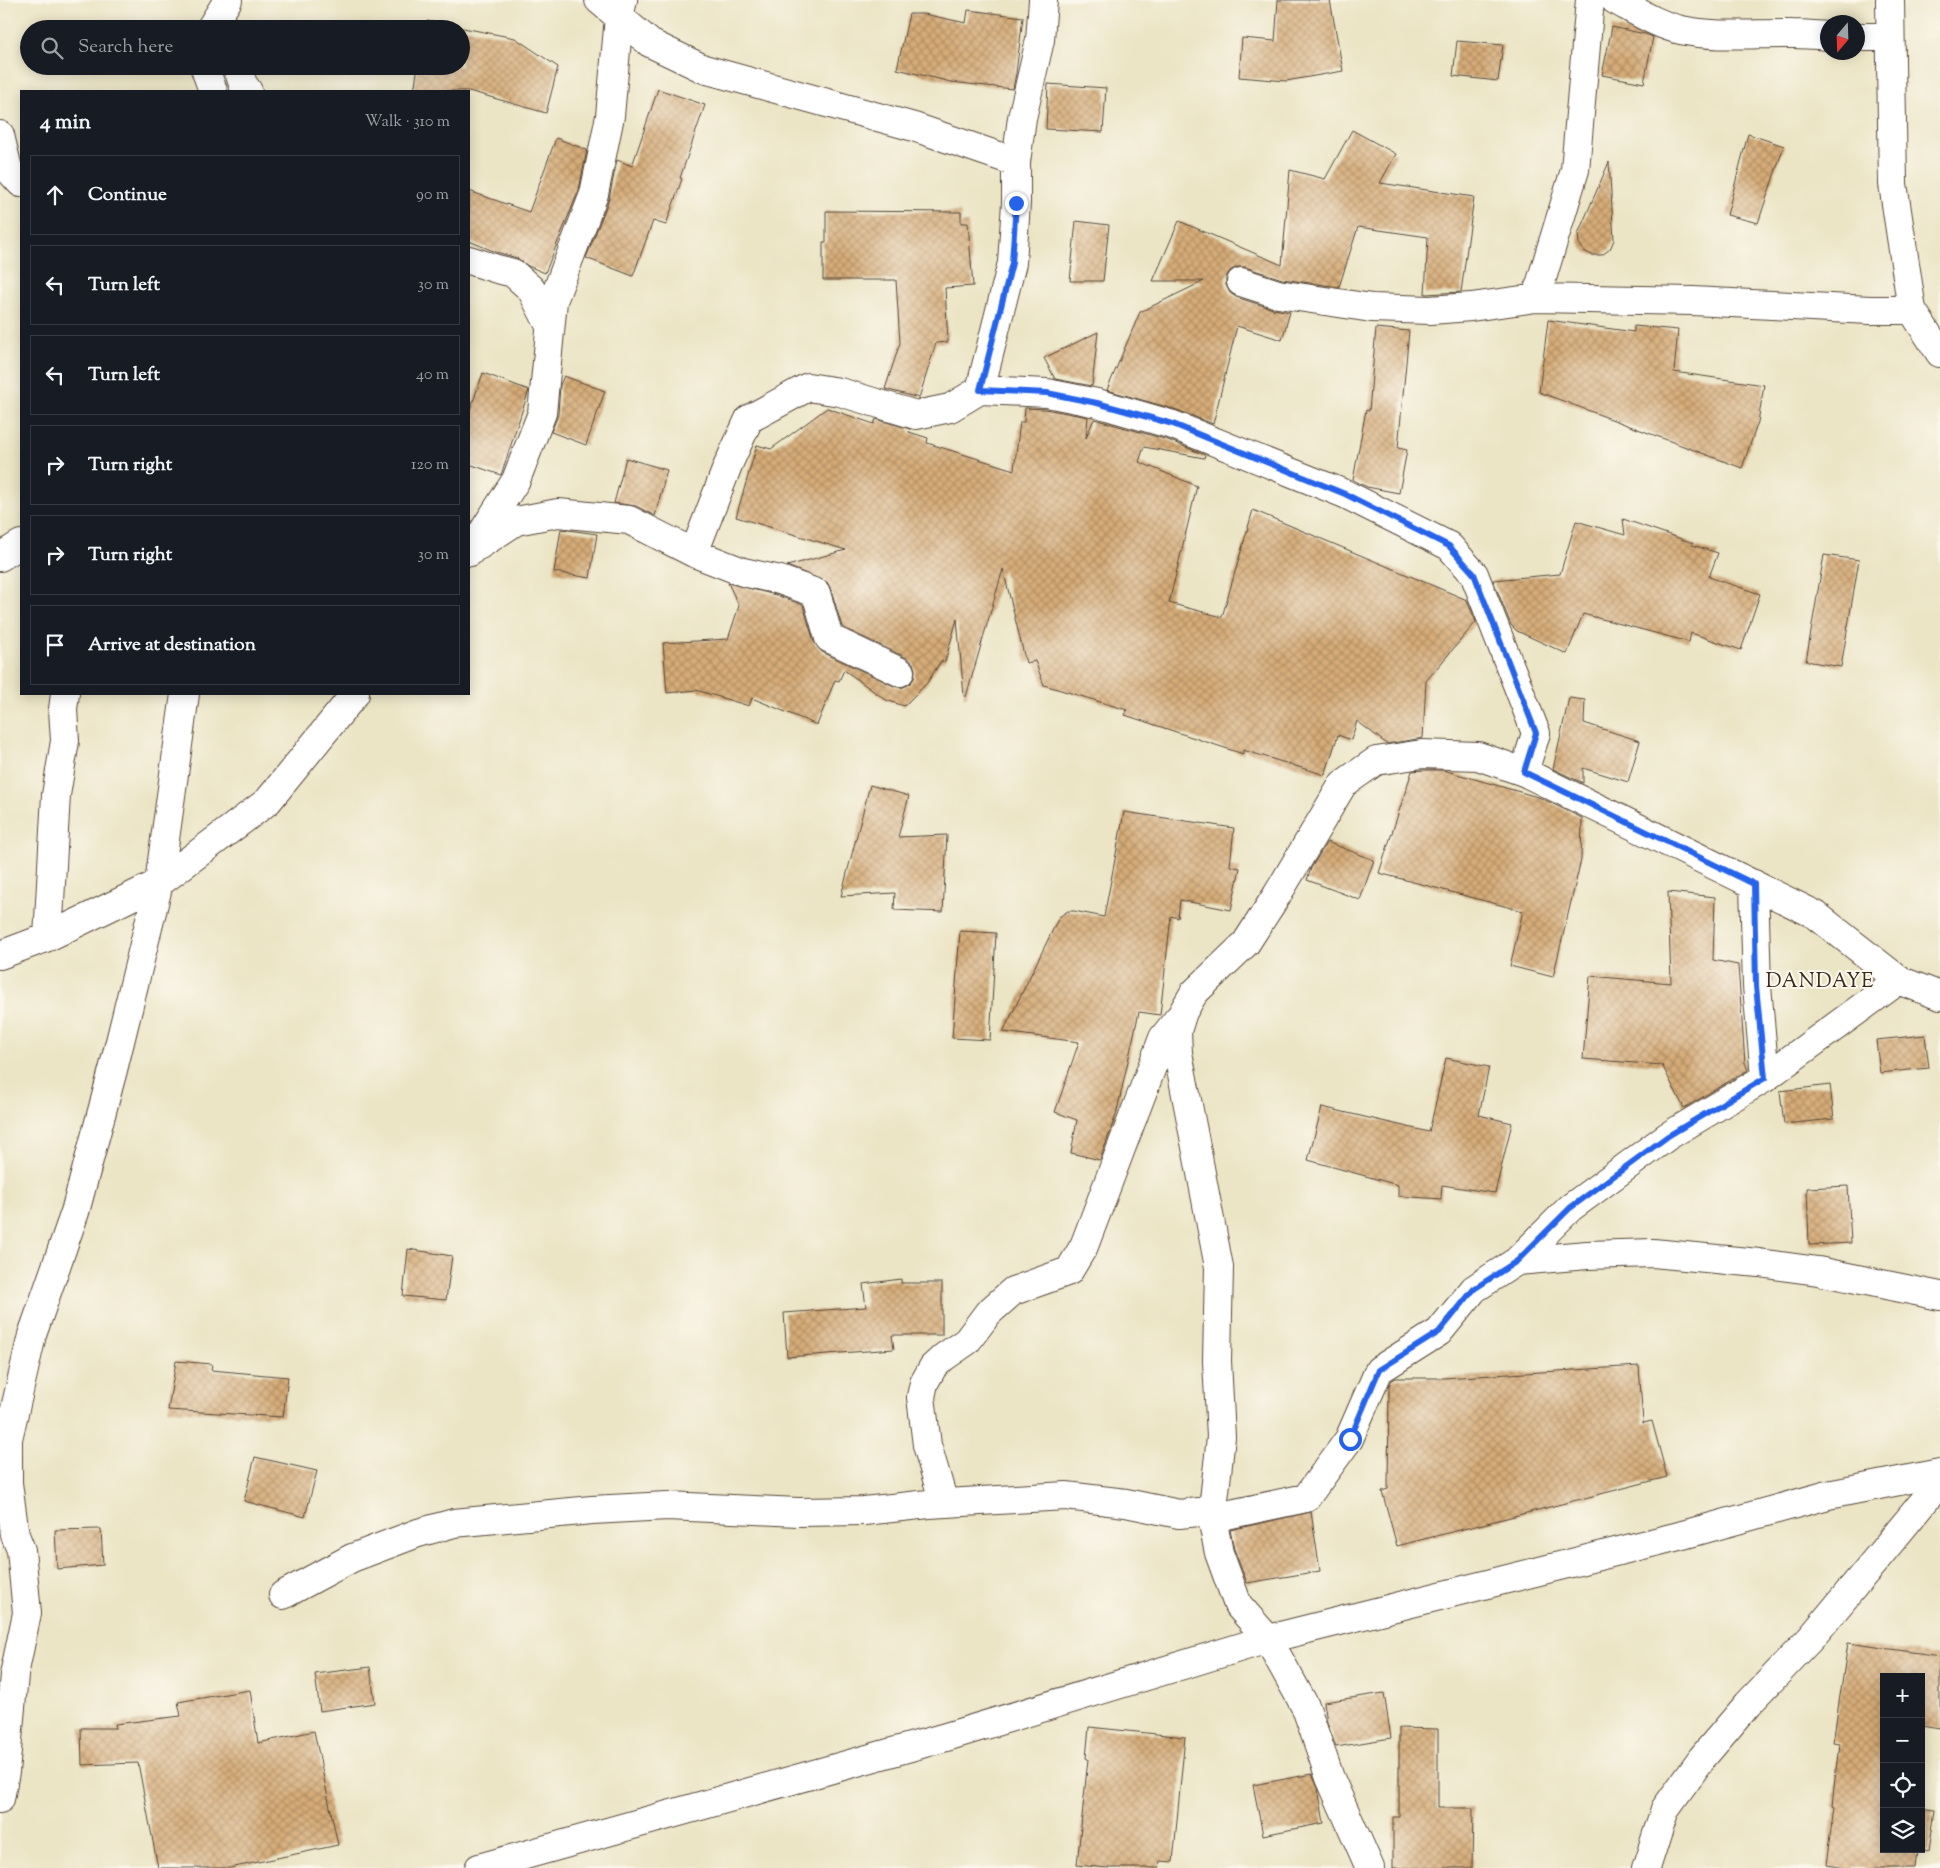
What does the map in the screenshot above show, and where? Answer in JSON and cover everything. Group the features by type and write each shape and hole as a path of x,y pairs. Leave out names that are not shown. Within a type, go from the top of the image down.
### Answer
{"street":[{"path":"216,20 228,0"},
{"path":"599,0 621,9 650,43 704,69 914,127 1016,162"},
{"path":"980,390 1012,263 1016,203 1016,162 1022,118 1040,40 1043,0"},
{"path":"1536,298 1575,170 1590,0"},
{"path":"1615,0 1657,22 1680,30 1705,34 1745,36 1792,34 1820,36"},
{"path":"1890,0 1893,184 1912,310 1940,354"},
{"path":"470,551 516,480 542,413 553,301 594,194 610,116 621,9"},
{"path":"1865,37 1890,37"},
{"path":"207,75 213,90"},
{"path":"240,75 242,84 247,90"},
{"path":"0,136 8,169 20,182"},
{"path":"470,260 513,273 527,284 532,289 550,326"},
{"path":"1241,282 1278,294 1372,308 1430,310 1471,307 1536,298 1693,301 1870,310 1912,310"},
{"path":"694,553 728,465 749,419 808,387 840,392 916,416 950,408 980,390 1047,393 1097,403 1173,424 1345,494 1449,546 1474,574 1536,733 1524,772"},
{"path":"470,552 516,521 558,512 629,520 694,553 743,572 780,580 816,593 830,638 900,672"},
{"path":"0,534 20,544"},
{"path":"0,557 20,545"},
{"path":"48,937 56,795 65,741 63,709 65,695"},
{"path":"0,1800 5,1772 7,1675 28,1613 21,1550 7,1529 8,1439 32,1335 75,1212 113,1070 159,883 185,695"},
{"path":"0,955 48,937 159,883 268,801 354,695"},
{"path":"944,1503 927,1445 921,1397 924,1383 933,1367 968,1341 988,1313 1013,1291 1069,1271 1084,1246 1163,1038 1183,1012 1194,993 1246,943 1343,784 1376,761 1422,754 1478,756 1524,772 1816,915 1899,980 1940,996"},
{"path":"1754,884 1756,986 1765,1078"},
{"path":"283,1595 352,1558 418,1533 454,1523 592,1510 657,1507 798,1512 864,1512 944,1503 1066,1496 1126,1503 1179,1514 1199,1512 1212,1518 1306,1498 1350,1439 1379,1370 1439,1332 1474,1289 1517,1261 1570,1208 1668,1136 1765,1078 1899,980"},
{"path":"1183,1012 1177,1031 1178,1053 1219,1267 1217,1362 1221,1437 1212,1518 1219,1553 1238,1606 1268,1639 1306,1708 1330,1778 1370,1868"},
{"path":"1517,1261 1653,1252 1808,1270 1940,1296"},
{"path":"478,1868 946,1737 1268,1639 1669,1539 1828,1495 1940,1473"},
{"path":"1646,1868 1665,1809 1702,1758 1748,1704 1811,1638 1940,1482"}],"building":[{"path":"1278,0 1330,0 1343,71 1286,81 1239,77 1242,38 1275,41"},
{"path":"968,10 1023,17 1013,89 951,82 897,69 909,14 924,14 966,23"},
{"path":"1612,27 1653,37 1644,83 1602,75"},
{"path":"470,29 515,38 558,67 546,113 470,90 414,90 417,75 470,75"},
{"path":"1457,41 1503,45 1498,81 1453,76"},
{"path":"1048,84 1106,88 1103,132 1046,129"},
{"path":"658,89 705,105 666,225 653,221 633,276 586,258 609,199 617,160 632,166"},
{"path":"1352,130 1396,154 1380,183 1474,197 1461,292 1425,294 1428,237 1358,227 1339,287 1282,279 1245,267 1237,267 1230,271 1226,277 1226,285 1230,293 1236,297 1273,309 1290,312 1282,340 1237,326 1213,424 1177,410 1107,390 1140,312 1204,281 1153,281 1179,221 1282,265 1290,170 1325,179"},
{"path":"1748,134 1784,146 1758,223 1727,215"},
{"path":"556,138 587,150 579,190 545,273 528,266 517,258 470,241 470,191 529,212"},
{"path":"1609,162 1614,240 1610,249 1602,255 1592,255 1584,251 1579,243 1578,234"},
{"path":"826,211 961,212 961,223 968,223 973,286 945,288 948,342 936,343 919,398 885,389 900,343 896,280 823,280 823,242 826,242"},
{"path":"1076,221 1109,225 1103,281 1070,281"},
{"path":"1548,320 1634,332 1634,326 1678,330 1674,372 1764,385 1758,422 1742,468 1539,392"},
{"path":"1376,328 1409,331 1398,448 1407,450 1399,493 1367,487 1353,480 1366,410 1369,411"},
{"path":"1098,332 1092,386 1055,379 1044,358"},
{"path":"483,373 529,390 501,475 470,464 470,410"},
{"path":"564,376 605,391 586,445 551,432 558,415 560,385"},
{"path":"827,408 874,424 876,419 910,429 909,432 928,438 927,443 1014,470 1020,422 1024,422 1025,408 1045,409 1088,417 1086,438 1094,419 1168,440 1205,455 1204,458 1144,447 1139,462 1197,486 1169,603 1222,617 1253,510 1467,600 1476,622 1426,681 1423,738 1387,744 1357,721 1351,740 1338,735 1325,775 1243,750 1243,754 1125,715 1127,710 1044,685 1035,661 1026,663 1003,569 966,697 964,696 957,619 945,662 941,661 927,683 904,706 886,700 844,670 839,681 835,680 817,725 752,698 749,706 696,690 667,693 663,643 728,639 739,606 728,583 776,595 803,605 814,642 822,652 894,686 901,688 908,685 914,679 915,670 913,663 907,658 842,627 831,589 827,582 787,566 846,550 736,517 757,445 771,449"},
{"path":"626,458 667,470 655,516 636,506 614,503"},
{"path":"1623,519 1718,553 1709,577 1760,594 1741,650 1691,633 1689,642 1583,614 1567,654 1517,631 1511,625 1493,580 1560,574 1576,521 1625,535"},
{"path":"561,529 597,534 590,578 554,572"},
{"path":"1824,555 1859,560 1841,667 1806,661"},
{"path":"1569,698 1585,700 1584,723 1640,741 1628,782 1583,768 1583,783 1553,769"},
{"path":"1443,770 1541,798 1582,818 1581,860 1553,977 1510,966 1523,911 1379,873 1412,771"},
{"path":"870,785 909,796 898,837 947,835 943,912 894,910 895,893 841,896"},
{"path":"1124,812 1234,828 1230,866 1240,868 1231,910 1180,900 1178,918 1171,916 1160,1015 1139,1012 1116,1115 1100,1160 1071,1153 1077,1120 1055,1112 1079,1042 1003,1032 1059,917 1068,911 1074,911 1104,917"},
{"path":"1327,842 1374,860 1360,900 1307,880 1311,868"},
{"path":"1668,892 1715,897 1713,960 1738,965 1745,1063 1748,1070 1684,1108 1662,1065 1583,1059 1590,976 1671,983"},
{"path":"960,931 996,933 990,1040 952,1038"},
{"path":"1925,1035 1929,1068 1880,1073 1876,1040"},
{"path":"1446,1058 1489,1067 1479,1115 1512,1123 1495,1193 1442,1185 1441,1199 1398,1196 1398,1185 1308,1160 1322,1107 1429,1132"},
{"path":"1830,1085 1834,1119 1784,1124 1780,1091"},
{"path":"1848,1186 1851,1243 1809,1245 1807,1188"},
{"path":"408,1249 452,1256 446,1300 403,1296"},
{"path":"901,1279 901,1283 942,1283 942,1335 892,1335 894,1349 787,1357 784,1313 866,1307 863,1284"},
{"path":"176,1361 212,1364 211,1370 288,1377 283,1417 168,1410"},
{"path":"1639,1366 1643,1423 1652,1421 1667,1477 1397,1546 1382,1491 1388,1489 1389,1386 1391,1381 1396,1378 1444,1378"},
{"path":"255,1457 317,1471 305,1517 244,1501"},
{"path":"1311,1512 1320,1571 1247,1583 1234,1549 1230,1530"},
{"path":"101,1529 103,1565 57,1569 55,1530"},
{"path":"1848,1643 1940,1656 1940,1729 1925,1727 1925,1673 1880,1673 1880,1853 1917,1853 1915,1868 1845,1868 1826,1865 1834,1806 1832,1805 1839,1743 1833,1742"},
{"path":"370,1667 375,1703 320,1711 315,1674"},
{"path":"250,1690 258,1743 314,1731 338,1845 230,1868 158,1868 138,1763 82,1765 81,1728 116,1728 115,1724 181,1716 178,1702"},
{"path":"1384,1693 1391,1738 1336,1747 1327,1722 1324,1702"},
{"path":"1089,1727 1185,1737 1173,1862 1160,1861 1159,1868 1108,1868 1077,1865 1088,1759 1086,1758"},
{"path":"1399,1728 1438,1729 1438,1808 1473,1808 1472,1868 1393,1868 1393,1817 1399,1817"},
{"path":"1312,1774 1318,1788 1324,1823 1263,1835 1253,1785"},
{"path":"1925,1809 1934,1810 1928,1852 1925,1851"}],"district":[{"name":"DANDAYE","path":"1820,980"}],"route":[{"path":"1016,203 1012,263 980,390 1047,393 1097,403 1173,424 1345,494 1449,546 1474,574 1536,733 1524,772 1754,884 1756,986 1765,1078 1668,1136 1570,1208 1517,1261 1474,1289 1439,1332 1379,1370 1350,1439"}]}
